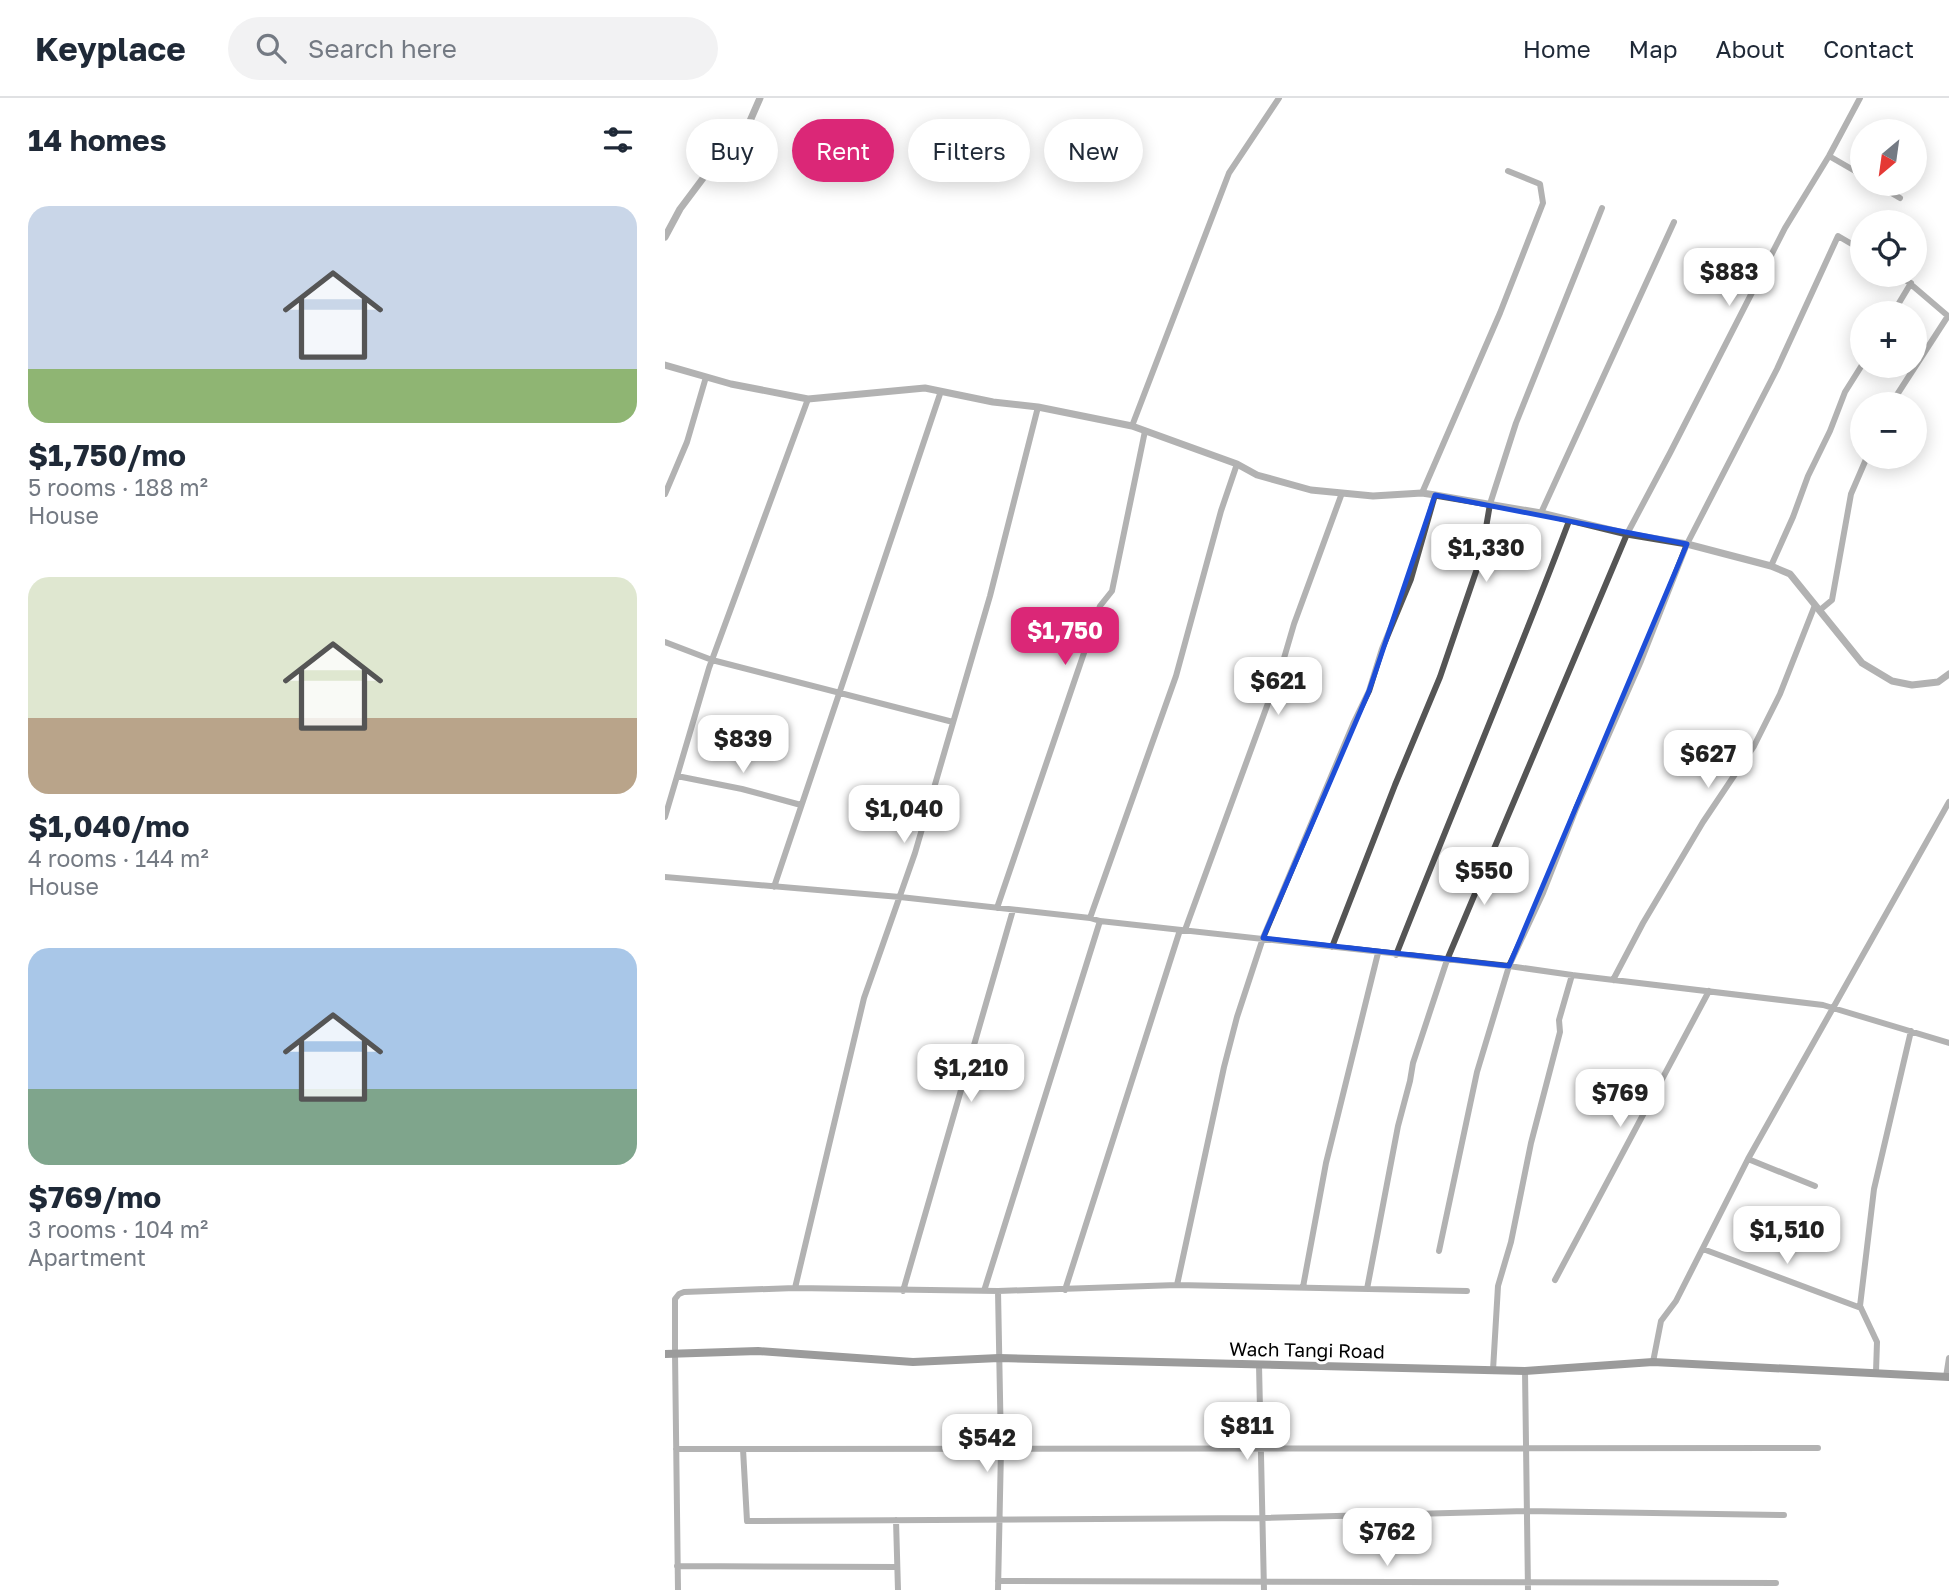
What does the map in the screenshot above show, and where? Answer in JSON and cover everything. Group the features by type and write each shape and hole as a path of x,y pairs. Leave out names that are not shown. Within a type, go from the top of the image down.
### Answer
{"main road":[{"name":"Wach Tangi Road","path":"672,1352 758,1351 913,1362 999,1358 1525,1371 1653,1362 1947,1377"}],"street":[{"path":"665,237 680,209 704,177 743,137 760,98"},
{"path":"1132,426 1229,173 1279,98"},
{"path":"1367,1289 1398,1126 1413,1063 1447,960 1627,534 1785,228 1829,156 1860,98"},
{"path":"1829,156 1850,168"},
{"path":"1422,493 1500,313 1543,203 1540,184 1508,171"},
{"path":"1332,947 1440,677 1481,557 1490,504 1516,423 1602,208"},
{"path":"1541,513 1674,222"},
{"path":"1439,1251 1477,1072 1509,966 1543,893 1576,809 1641,661 1687,544 1777,369 1838,236 1850,243"},
{"path":"1899,392 1948,316 1915,287"},
{"path":"665,365 731,384 808,399 925,388 993,402 1038,407 1132,426 1237,464 1257,475 1311,491 1373,496 1422,493 1541,513 1627,534 1687,544 1771,566 1790,574 1862,663 1892,681 1912,685 1938,682 1949,674"},
{"path":"665,494 687,442 706,377"},
{"path":"1771,566 1845,392 1854,378"},
{"path":"774,887 941,391"},
{"path":"665,817 712,660 808,399"},
{"path":"795,1288 864,998 915,853 990,596 1038,407"},
{"path":"997,908 1100,606 1112,591 1145,431"},
{"path":"1090,918 1176,676 1221,511 1237,464"},
{"path":"1613,980 1643,923 1703,822 1754,746 1817,608 1832,600 1851,494 1862,469"},
{"path":"1065,1290 1183,930 1282,665 1294,624 1342,493"},
{"path":"1177,1285 1224,1067 1262,938 1369,691 1382,649 1411,579 1435,495"},
{"path":"1396,955 1501,698 1569,521"},
{"path":"665,642 712,660 953,722"},
{"path":"677,776 742,789 801,805"},
{"path":"1653,1362 1661,1321 1676,1301 1748,1159 1949,802"},
{"path":"665,877 1013,909 1823,1004 1949,1043"},
{"path":"903,1290 1013,909"},
{"path":"984,1290 1100,921"},
{"path":"1303,1287 1326,1163 1378,953"},
{"path":"1493,1370 1498,1286 1511,1242 1531,1143 1560,1032 1559,1020 1572,975"},
{"path":"1555,1280 1709,991"},
{"path":"1876,1372 1877,1342 1861,1308 1874,1189 1911,1031"},
{"path":"1748,1159 1815,1186"},
{"path":"1703,1249 1861,1308"},
{"path":"678,1590 672,1352 675,1300 684,1292 795,1288 998,1291 1177,1285 1467,1291"},
{"path":"998,1291 1001,1449 998,1590"},
{"path":"1947,1377 1949,1358"},
{"path":"1259,1365 1264,1590"},
{"path":"1525,1371 1528,1586"},
{"path":"676,1449 1818,1448"},
{"path":"743,1449 747,1521 1262,1518 1526,1511 1784,1515"},
{"path":"896,1520 898,1590"},
{"path":"677,1566 897,1567"},
{"path":"998,1581 1528,1586 1776,1583"}],"highlighted area":[{"path":"1435,495 1687,544 1509,966 1263,938 1369,691"}]}
